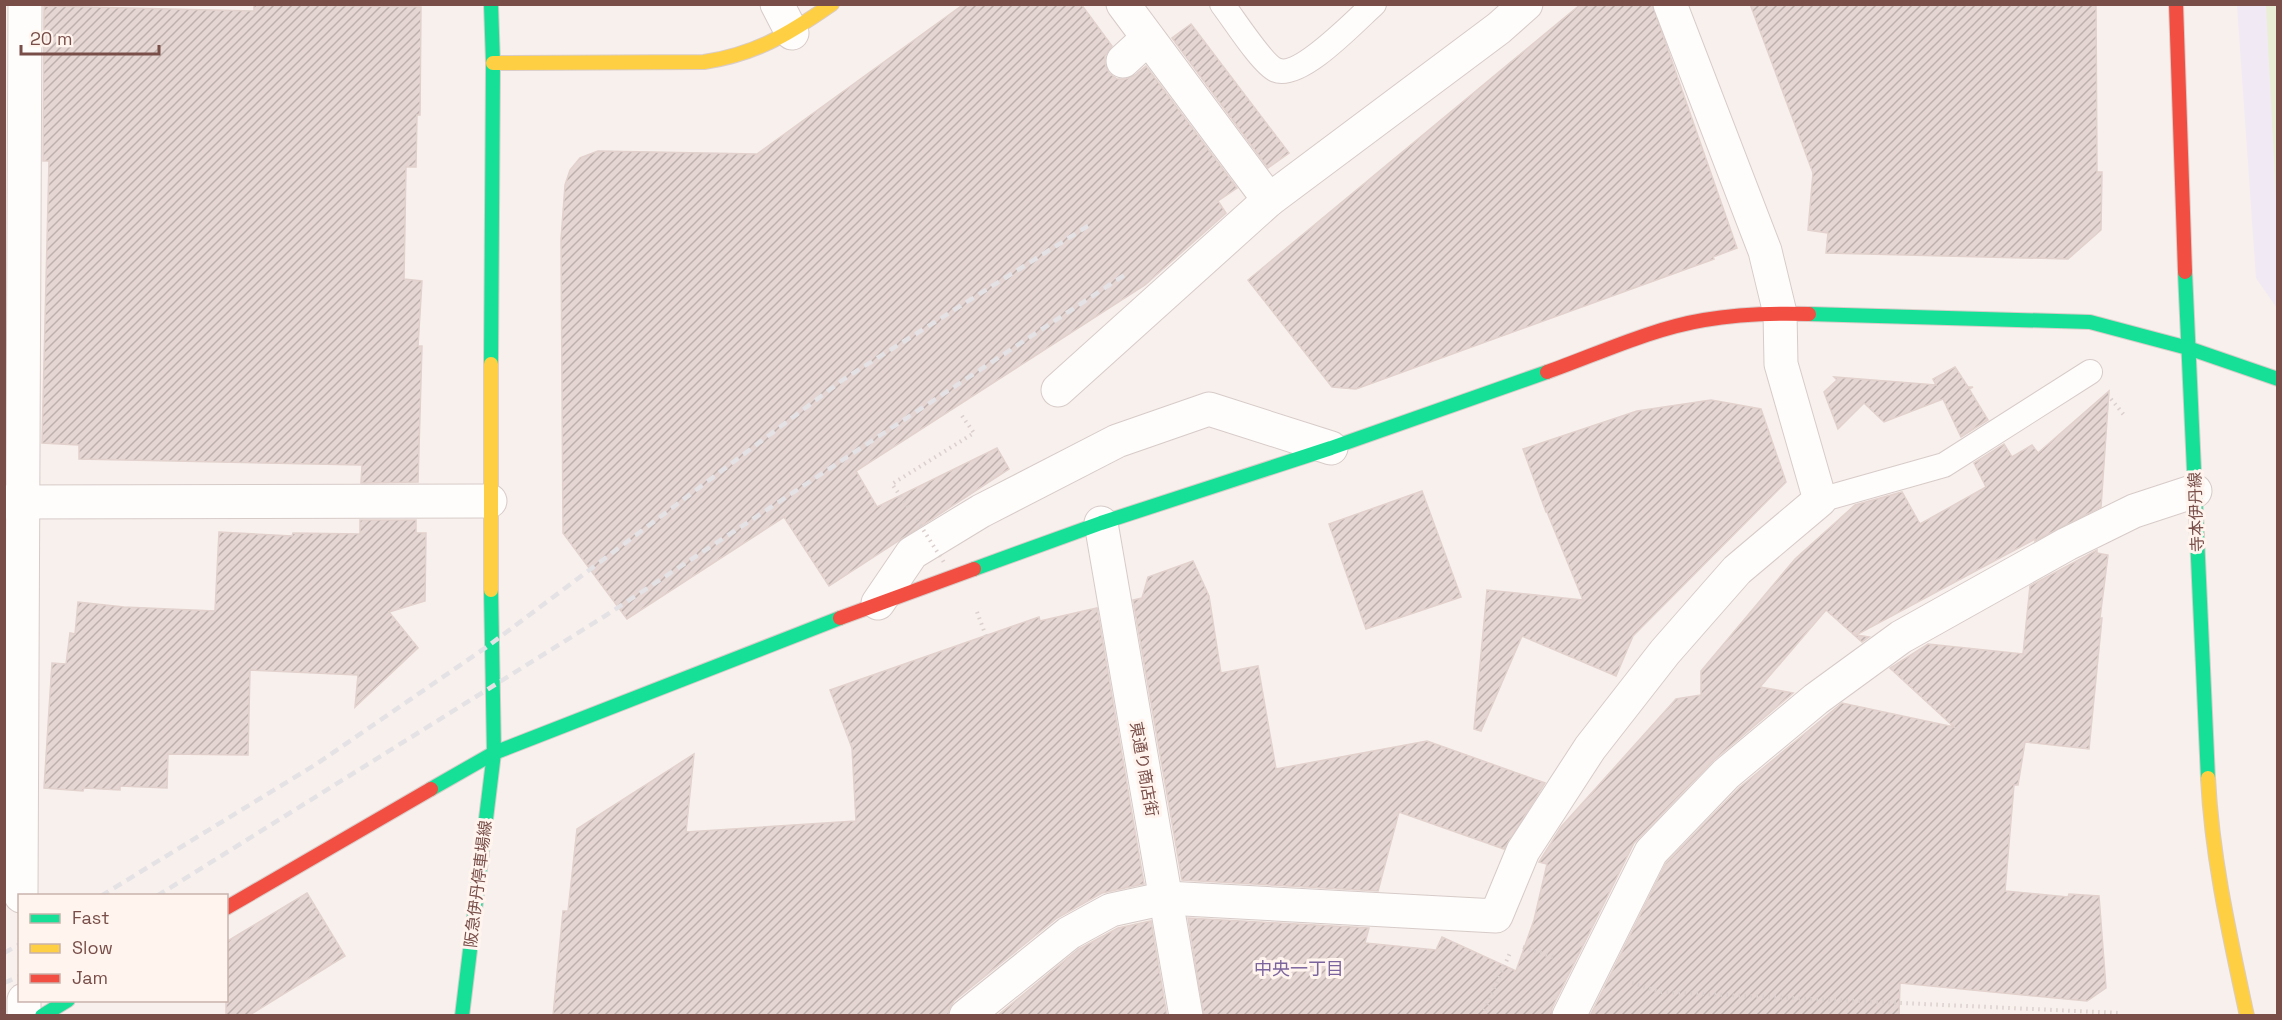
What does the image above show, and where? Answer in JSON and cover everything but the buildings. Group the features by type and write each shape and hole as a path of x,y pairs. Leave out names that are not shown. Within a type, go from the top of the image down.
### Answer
{"street":[{"path":"21,894 13,502 25,4"},
{"name":"阪急伊丹停車場線","path":"462,1016 494,753 490,501 493,63 491,4"},
{"path":"493,63 704,62 732,58 761,49 784,19 832,4"},
{"path":"1123,4 1269,200"},
{"path":"1058,390 1269,200 1499,28 1526,4"},
{"path":"966,1016 1069,933 1111,910 1166,898 1496,916 1523,851 1597,739 1665,652 1737,570 1820,500 1781,364 1780,313 1766,251 1670,4"},
{"name":"寺本伊丹線","path":"2176,4 2188,348 2210,816 2222,902 2247,1016"},
{"path":"1123,60 1147,39"},
{"path":"228,907 494,753 878,603 1101,523 1331,448 1662,331 1704,320 1780,313 2090,321 2188,348 2277,379"},
{"path":"878,603 912,554 922,547 981,511 1118,441 1168,423 1209,409 1331,448"},
{"path":"1569,1016 1651,852 1726,774 1816,699 1901,637 2057,550 2134,511 2195,491"},
{"path":"13,502 490,501"},
{"name":"東通り商店街","path":"1101,523 1186,1016"},
{"path":"42,1016 65,1002"}],"lane":[{"path":"1222,4 1263,59 1275,70 1291,71 1305,64 1374,4"},
{"path":"1820,500 1944,465 2090,372"}],"path":[{"path":"945,564 892,484 974,433 960,412"},
{"path":"1482,1016 1514,944 1660,992 2120,1013 2121,1016"}],"shaded area":[{"path":"2237,5 2277,5 2277,308 2256,278"}],"green space":[{"path":"2266,5 2277,5 2277,216"}],"railway":[{"path":"104,894 318,763 488,646 844,379 1091,224"},
{"path":"160,894 605,616 1126,274"},
{"path":"4,953 18,945"},
{"path":"4,983 18,977"}],"traffic: fast":[{"path":"491,4 493,63 491,364"},
{"path":"2185,272 2208,778"},
{"path":"1809,314 2090,322 2188,348 2278,379"},
{"path":"974,569 1101,523 1331,448 1547,372"},
{"path":"462,1016 494,753 491,590"},
{"path":"431,789 494,753 840,618"},
{"path":"42,1016 65,1002"}],"traffic: slow":[{"path":"493,63 704,62 756,48 801,25 832,4"},
{"path":"491,364 491,590"},
{"path":"2208,778 2213,838 2228,927 2247,1016"}],"traffic: jam":[{"path":"2176,4 2185,272"},
{"path":"1547,372 1644,336 1684,324 1743,315 1809,314"},
{"path":"840,618 974,569"},
{"path":"228,907 431,789"}],"district":[{"name":"中央一丁目","path":"1299,968"}]}
